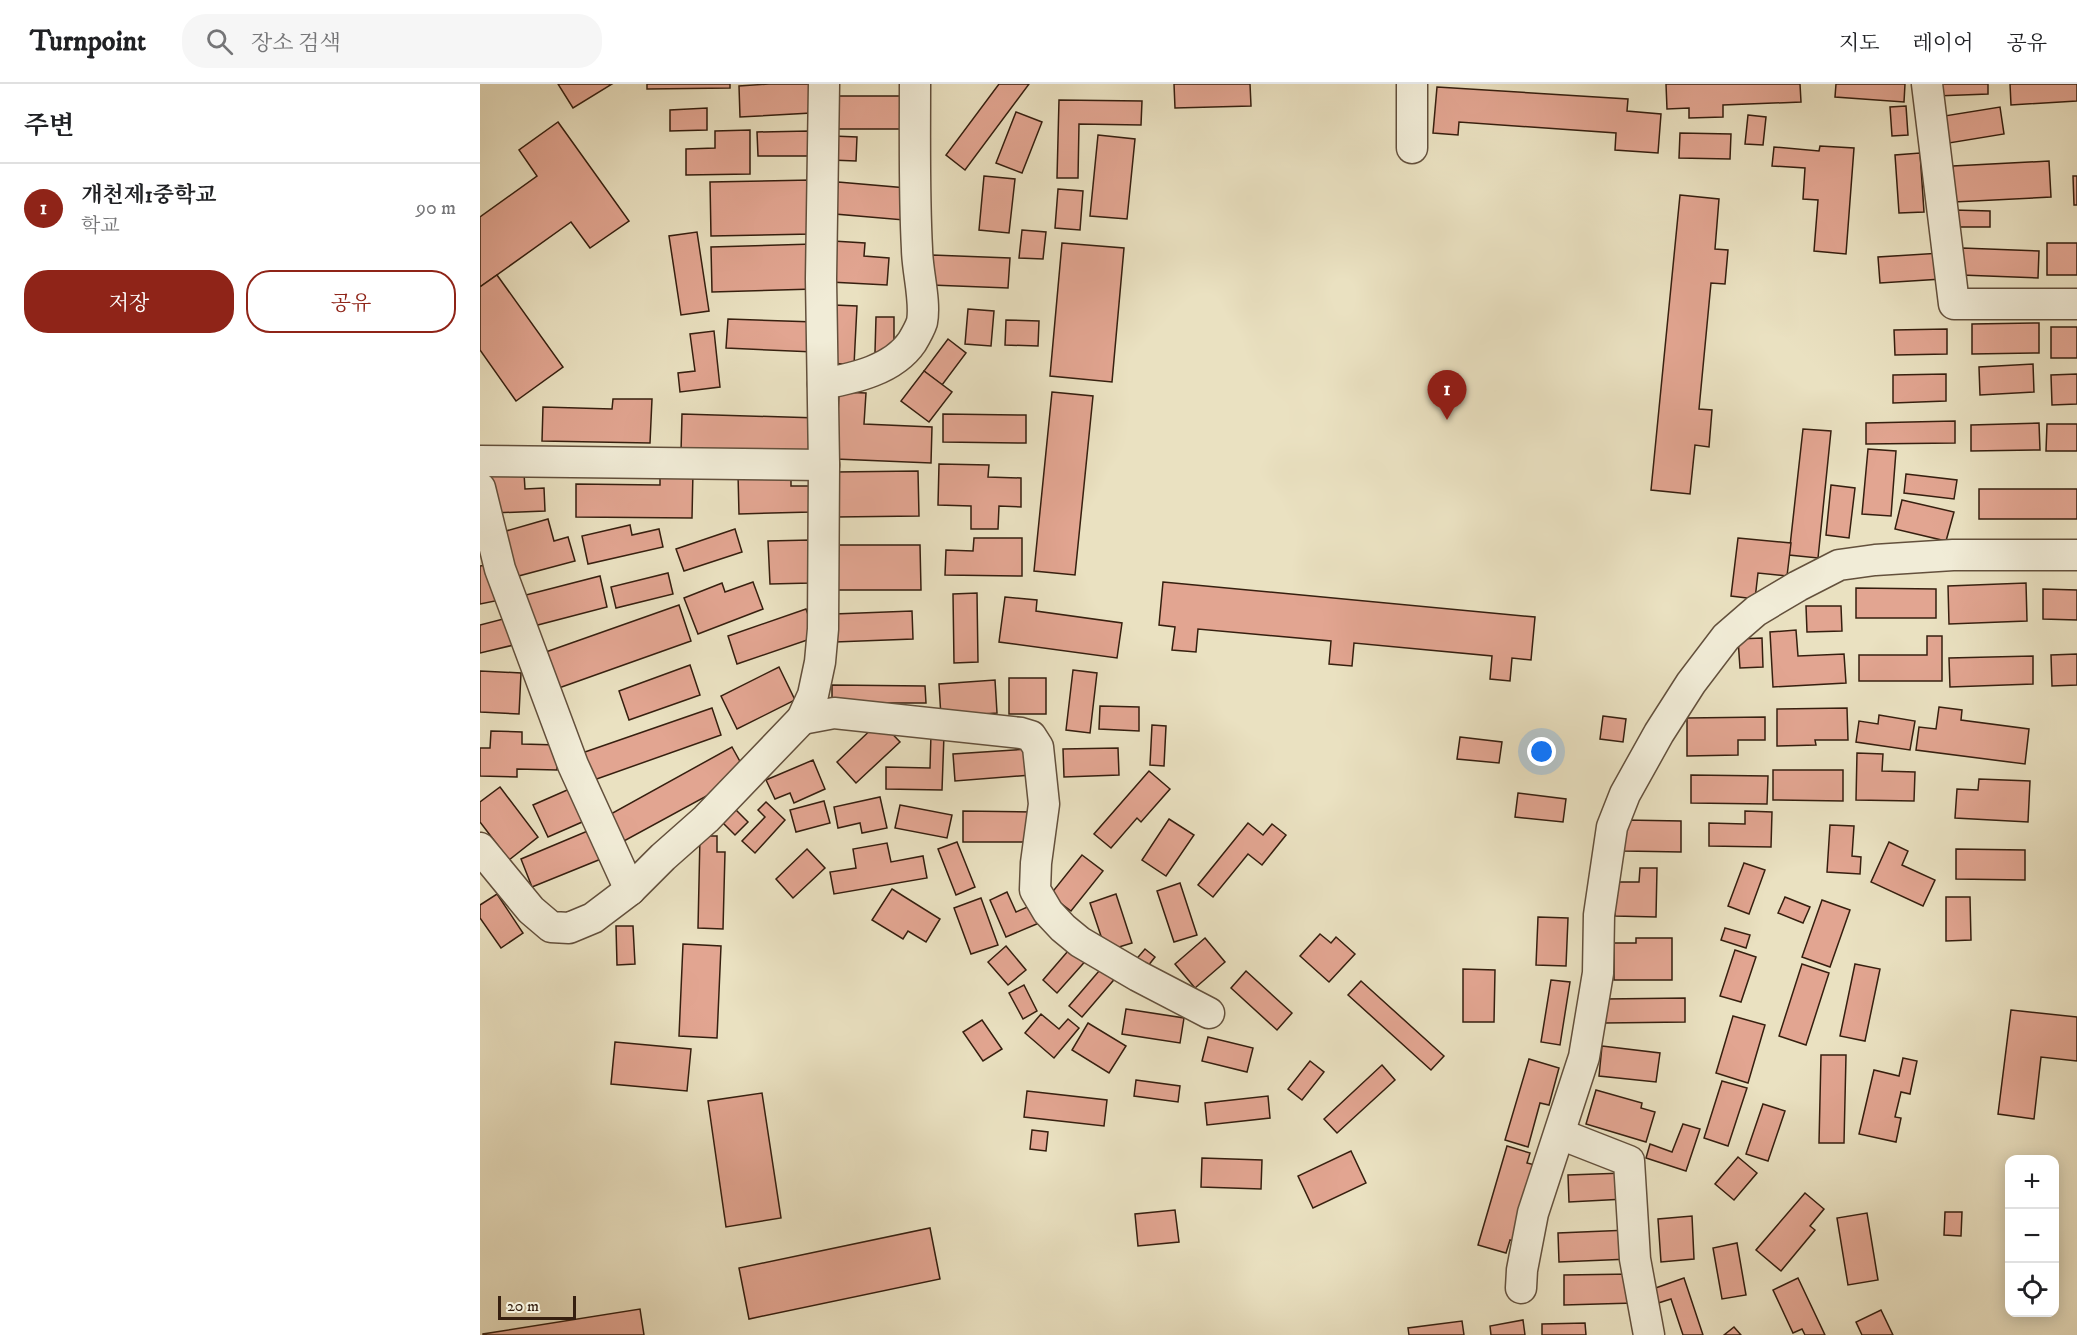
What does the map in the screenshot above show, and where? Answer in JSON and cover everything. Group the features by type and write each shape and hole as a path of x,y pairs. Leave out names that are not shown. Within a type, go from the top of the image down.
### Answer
{"street":[{"path":"480,848 531,910 551,927 569,928 593,918 630,891 663,857 706,819 802,719 813,695 820,662 823,618 824,465 821,279 824,84"},
{"path":"823,384 852,379 881,368 901,355 913,341 922,321 914,161 915,84"},
{"path":"1412,84 1412,148"},
{"path":"1927,84 1954,304 2077,303"},
{"path":"480,461 824,465"},
{"path":"480,488 500,568 573,765 630,891"},
{"path":"1521,1288 1521,1270 1533,1213 1584,1057 1598,973 1599,915 1612,827 1625,794 1659,733 1691,683 1726,637 1756,611 1839,565 1875,560 1953,555 2077,555"},
{"path":"802,719 834,713 1021,733 1031,736 1038,747 1044,804 1035,890 1048,912 1080,942 1138,976 1209,1013"},
{"path":"1560,1134 1629,1161 1635,1259 1649,1335"}],"building":[{"path":"558,84 612,84 573,108"},
{"path":"647,84 730,84 730,88 647,89"},
{"path":"810,84 811,113 740,117 739,86"},
{"path":"999,84 1029,84 965,170 946,155"},
{"path":"1174,84 1250,84 1251,106 1175,108"},
{"path":"1666,84 1800,84 1801,102 1723,105 1723,117 1689,118 1689,108 1667,109"},
{"path":"1836,84 1905,84 1904,102 1835,97"},
{"path":"1936,84 1988,84 1988,94 1936,96"},
{"path":"2010,84 2077,84 2077,101 2011,105"},
{"path":"1437,87 1628,99 1627,111 1661,114 1658,153 1615,150 1616,133 1459,122 1458,135 1433,133"},
{"path":"836,96 905,96 905,129 836,129"},
{"path":"1059,100 1142,101 1141,125 1079,124 1078,178 1057,178"},
{"path":"1906,106 1908,135 1892,136 1890,107"},
{"path":"2000,107 2004,134 1943,144 1938,117"},
{"path":"707,108 707,130 670,131 670,110"},
{"path":"1016,112 1042,122 1022,173 996,163"},
{"path":"1748,115 1766,117 1763,145 1745,144"},
{"path":"558,122 629,221 590,248 571,222 480,287 480,217 537,176 519,150"},
{"path":"750,130 750,174 686,175 686,149 715,148 715,131"},
{"path":"809,131 809,156 758,156 757,132"},
{"path":"1680,133 1731,134 1730,159 1679,158"},
{"path":"1098,135 1135,139 1127,219 1090,216"},
{"path":"833,136 857,137 856,161 831,160"},
{"path":"1820,146 1854,148 1846,254 1814,251 1818,200 1803,199 1805,168 1772,166 1774,147 1819,151"},
{"path":"1920,153 1924,212 1899,213 1895,155"},
{"path":"2049,161 2051,197 1954,202 1953,166"},
{"path":"984,176 1015,179 1009,233 979,230"},
{"path":"2073,176 2077,176 2077,205 2074,205"},
{"path":"811,180 812,234 711,236 710,182"},
{"path":"838,182 907,188 904,220 835,214"},
{"path":"1058,189 1083,191 1080,230 1055,228"},
{"path":"1680,195 1719,199 1715,249 1728,250 1725,284 1711,283 1699,409 1712,410 1709,447 1695,445 1690,494 1651,490"},
{"path":"1953,210 1990,211 1990,227 1953,227"},
{"path":"1022,230 1046,232 1043,259 1019,258"},
{"path":"697,232 709,311 681,315 669,236"},
{"path":"833,241 865,243 864,256 889,258 887,285 830,282"},
{"path":"1062,243 1124,248 1112,382 1050,376"},
{"path":"2047,243 2077,243 2077,275 2047,275"},
{"path":"813,244 814,289 712,292 711,247"},
{"path":"1962,248 2039,251 2038,278 1961,275"},
{"path":"1941,253 1942,279 1880,283 1878,257"},
{"path":"932,255 1010,258 1008,288 931,285"},
{"path":"497,275 563,367 516,401 480,350 480,287"},
{"path":"834,305 857,306 854,365 831,363"},
{"path":"968,309 994,311 991,346 965,344"},
{"path":"876,317 894,317 894,353 875,352"},
{"path":"728,319 815,322 814,352 726,348"},
{"path":"1006,320 1039,321 1038,346 1005,345"},
{"path":"2039,323 2039,353 1972,354 1972,324"},
{"path":"2051,327 2077,327 2077,358 2051,358"},
{"path":"1947,329 1947,354 1895,355 1894,330"},
{"path":"714,331 720,387 680,392 678,373 695,371 690,334"},
{"path":"948,339 966,353 942,385 924,371"},
{"path":"2033,364 2034,392 1980,395 1979,367"},
{"path":"924,371 952,392 929,422 901,401"},
{"path":"1946,374 1946,401 1893,403 1893,375"},
{"path":"2077,374 2077,404 2052,405 2051,375"},
{"path":"839,392 866,393 864,424 932,427 931,463 836,459"},
{"path":"1052,392 1093,396 1075,575 1034,571"},
{"path":"613,399 652,399 650,443 542,441 543,407 612,409"},
{"path":"682,414 818,418 817,456 681,452"},
{"path":"943,414 1026,415 1026,443 943,442"},
{"path":"1955,421 1955,443 1866,444 1866,423"},
{"path":"2039,423 2040,450 1971,451 1971,425"},
{"path":"2047,424 2077,424 2077,451 2046,451"},
{"path":"1803,429 1831,431 1818,558 1789,555"},
{"path":"1868,449 1896,451 1891,516 1862,514"},
{"path":"939,464 989,465 988,477 1021,478 1021,507 999,506 998,529 971,529 971,506 938,505"},
{"path":"660,471 693,471 692,518 576,517 576,484 660,485"},
{"path":"918,471 919,516 836,517 836,472"},
{"path":"791,472 791,486 810,486 811,512 739,514 738,474"},
{"path":"524,473 525,489 544,488 545,511 492,513 491,474"},
{"path":"1906,474 1957,480 1954,499 1904,493"},
{"path":"1831,485 1855,488 1849,538 1826,535"},
{"path":"1979,489 2077,489 2077,519 1979,519"},
{"path":"1902,500 1954,512 1946,541 1895,529"},
{"path":"548,519 554,541 568,537 575,561 511,578 499,533"},
{"path":"630,525 632,535 659,529 663,547 588,564 582,536"},
{"path":"735,529 742,552 684,571 676,549"},
{"path":"974,538 1022,538 1022,576 945,575 946,550 973,551"},
{"path":"1738,538 1791,543 1787,576 1758,573 1755,599 1731,596"},
{"path":"810,540 811,583 770,584 768,541"},
{"path":"836,545 920,545 921,590 835,590"},
{"path":"492,564 500,600 480,604 480,566"},
{"path":"668,573 673,594 616,608 611,587"},
{"path":"600,576 607,607 530,627 522,596"},
{"path":"753,582 763,609 698,634 684,598 722,583 725,592"},
{"path":"1163,582 1535,617 1531,660 1512,658 1510,681 1490,679 1492,656 1354,643 1352,666 1329,664 1331,641 1198,629 1196,652 1172,650 1175,627 1159,625"},
{"path":"2026,583 2027,621 1949,624 1948,586"},
{"path":"1856,588 1936,589 1936,618 1856,618"},
{"path":"2043,589 2077,590 2077,620 2043,619"},
{"path":"977,593 978,662 954,663 953,594"},
{"path":"1005,597 1037,600 1036,611 1122,623 1117,658 999,642"},
{"path":"679,605 691,641 556,689 543,653"},
{"path":"1806,606 1841,606 1842,631 1807,632"},
{"path":"806,609 816,637 737,664 728,636"},
{"path":"912,611 913,639 835,642 834,614"},
{"path":"511,617 518,644 480,653 480,625"},
{"path":"1796,630 1798,656 1844,654 1846,683 1773,687 1770,632"},
{"path":"1927,636 1942,636 1942,681 1859,681 1859,655 1927,655"},
{"path":"1762,638 1763,667 1740,668 1738,639"},
{"path":"2077,654 2077,685 2052,686 2051,655"},
{"path":"2033,656 2033,684 1950,687 1949,658"},
{"path":"690,665 700,695 629,720 619,691"},
{"path":"779,667 795,700 737,729 721,696"},
{"path":"1073,670 1097,673 1090,733 1066,730"},
{"path":"480,671 521,673 519,714 480,712"},
{"path":"1009,678 1046,678 1046,714 1009,714"},
{"path":"995,680 997,713 941,717 939,684"},
{"path":"832,685 925,686 926,703 832,703"},
{"path":"1100,706 1139,707 1139,731 1099,729"},
{"path":"1939,707 1962,710 1961,720 2029,729 2025,764 1916,750 1919,727 1936,729"},
{"path":"712,708 721,735 591,781 582,753"},
{"path":"1847,708 1848,740 1815,740 1816,745 1777,746 1777,709"},
{"path":"1879,715 1915,721 1910,750 1856,742 1859,721 1878,724"},
{"path":"1603,716 1626,719 1623,742 1600,739"},
{"path":"1765,717 1765,740 1738,740 1738,755 1687,756 1687,718"},
{"path":"880,721 900,742 856,783 837,762"},
{"path":"1152,725 1166,726 1164,766 1150,765"},
{"path":"491,731 522,732 522,744 558,745 557,770 517,769 517,777 480,776 480,748 490,748"},
{"path":"931,734 944,735 942,790 886,789 886,767 930,768"},
{"path":"1460,737 1502,742 1499,763 1457,759"},
{"path":"732,747 747,774 624,841 609,815"},
{"path":"1118,748 1119,775 1064,777 1063,749"},
{"path":"1029,749 1031,775 955,781 953,754"},
{"path":"1857,753 1883,754 1882,771 1915,772 1914,801 1856,800"},
{"path":"813,760 825,789 794,803 790,793 775,799 766,780"},
{"path":"1773,770 1843,770 1843,801 1773,800"},
{"path":"1149,771 1170,789 1141,822 1137,818 1111,848 1094,834"},
{"path":"1691,775 1768,776 1767,804 1691,803"},
{"path":"1979,779 2030,781 2028,822 1955,818 1957,789 1978,790"},
{"path":"500,787 538,837 509,860 480,822 480,802"},
{"path":"574,787 589,819 548,837 533,805"},
{"path":"1518,793 1566,799 1563,822 1515,817"},
{"path":"880,797 887,828 862,833 860,823 838,828 834,807"},
{"path":"824,801 830,823 796,832 790,810"},
{"path":"766,802 785,820 755,853 742,841 765,817 758,810"},
{"path":"731,805 748,822 735,835 718,818"},
{"path":"900,805 952,815 947,838 895,828"},
{"path":"963,811 1033,812 1033,842 963,842"},
{"path":"1745,811 1772,812 1771,847 1709,846 1709,823 1745,824"},
{"path":"1169,819 1194,835 1166,876 1142,860"},
{"path":"1625,820 1681,821 1681,852 1624,851"},
{"path":"1248,823 1263,835 1272,824 1286,835 1262,865 1248,854 1213,897 1198,885"},
{"path":"1830,825 1854,826 1852,856 1861,857 1860,874 1827,872"},
{"path":"590,830 601,859 532,887 521,859"},
{"path":"700,836 717,836 717,852 725,852 723,929 698,928"},
{"path":"957,842 975,887 956,895 938,849"},
{"path":"1889,842 1908,851 1902,865 1935,880 1923,906 1871,882"},
{"path":"887,843 891,862 923,856 927,878 834,894 830,872 856,868 853,849"},
{"path":"807,849 825,868 793,898 776,879"},
{"path":"1956,849 2025,850 2025,880 1956,879"},
{"path":"1082,855 1103,871 1071,911 1050,895"},
{"path":"1744,863 1765,870 1749,914 1728,906"},
{"path":"1640,868 1657,868 1656,917 1615,916 1616,882 1639,882"},
{"path":"1180,883 1197,935 1174,942 1157,891"},
{"path":"892,889 940,919 926,942 908,931 903,939 872,920"},
{"path":"1007,892 1016,912 1032,905 1039,923 1006,937 990,900"},
{"path":"497,894 523,933 501,948 480,918 480,905"},
{"path":"1116,894 1132,943 1106,951 1090,903"},
{"path":"1785,897 1810,907 1803,923 1778,913"},
{"path":"1946,897 1970,897 1971,940 1946,941"},
{"path":"981,898 998,945 971,954 954,908"},
{"path":"1822,900 1850,910 1830,967 1802,957"},
{"path":"1538,917 1568,918 1566,966 1536,965"},
{"path":"616,926 633,926 635,964 617,965"},
{"path":"1725,928 1750,935 1746,948 1721,940"},
{"path":"1320,934 1331,943 1336,937 1355,954 1329,982 1300,956"},
{"path":"1205,938 1225,962 1195,988 1175,964"},
{"path":"1636,938 1672,938 1672,980 1614,980 1614,943 1636,943"},
{"path":"683,944 721,946 717,1038 679,1036"},
{"path":"1074,944 1089,957 1057,993 1043,980"},
{"path":"1006,946 1026,970 1008,985 988,962"},
{"path":"1145,949 1155,957 1144,971 1133,963"},
{"path":"1735,950 1756,957 1741,1002 1720,996"},
{"path":"1105,964 1118,975 1082,1017 1069,1006"},
{"path":"1802,964 1829,973 1806,1045 1779,1036"},
{"path":"1855,964 1880,969 1865,1041 1840,1036"},
{"path":"1463,969 1495,970 1494,1022 1463,1022"},
{"path":"1246,971 1292,1013 1277,1030 1231,988"},
{"path":"1551,980 1570,982 1560,1045 1541,1042"},
{"path":"1361,981 1444,1056 1431,1070 1348,995"},
{"path":"1024,985 1037,1011 1023,1019 1009,993"},
{"path":"1685,998 1685,1022 1605,1023 1605,999"},
{"path":"1126,1009 1184,1018 1180,1043 1122,1034"},
{"path":"2011,1010 2077,1017 2077,1061 2041,1057 2034,1119 1998,1114"},
{"path":"1041,1014 1059,1029 1068,1019 1079,1028 1054,1058 1025,1033"},
{"path":"1733,1016 1765,1025 1748,1083 1716,1073"},
{"path":"982,1020 1002,1049 983,1061 963,1032"},
{"path":"1088,1023 1126,1046 1109,1073 1072,1050"},
{"path":"1208,1037 1253,1048 1247,1072 1202,1061"},
{"path":"615,1042 691,1049 687,1091 611,1084"},
{"path":"1602,1046 1660,1053 1656,1082 1599,1076"},
{"path":"1821,1055 1846,1055 1844,1143 1819,1143"},
{"path":"1903,1058 1917,1061 1910,1094 1901,1092 1895,1117 1901,1118 1896,1142 1859,1134 1874,1070 1899,1076"},
{"path":"1529,1059 1559,1068 1549,1105 1540,1103 1528,1147 1505,1140"},
{"path":"1310,1061 1324,1072 1302,1100 1288,1089"},
{"path":"1382,1065 1395,1080 1337,1133 1324,1119"},
{"path":"1136,1080 1180,1086 1178,1102 1134,1096"},
{"path":"1722,1081 1747,1088 1728,1146 1704,1138"},
{"path":"1596,1090 1642,1103 1641,1108 1655,1112 1646,1142 1586,1124"},
{"path":"1027,1091 1107,1100 1104,1126 1024,1117"},
{"path":"762,1093 781,1218 726,1227 708,1101"},
{"path":"1268,1096 1270,1118 1207,1125 1205,1103"},
{"path":"1763,1104 1785,1111 1768,1161 1746,1154"},
{"path":"1683,1124 1700,1129 1686,1171 1646,1158 1650,1144 1672,1152"},
{"path":"1032,1130 1048,1132 1046,1151 1030,1149"},
{"path":"1507,1146 1530,1153 1527,1163 1539,1166 1517,1242 1510,1240 1506,1253 1478,1245"},
{"path":"1351,1151 1366,1183 1313,1208 1298,1176"},
{"path":"1738,1157 1757,1173 1734,1200 1715,1184"},
{"path":"1202,1158 1262,1160 1261,1189 1201,1187"},
{"path":"1624,1173 1625,1199 1569,1202 1568,1175"},
{"path":"1805,1193 1824,1209 1810,1226 1815,1230 1781,1271 1756,1250"},
{"path":"1175,1210 1179,1242 1138,1246 1135,1214"},
{"path":"1945,1212 1962,1212 1961,1236 1944,1235"},
{"path":"1867,1213 1878,1280 1848,1285 1837,1218"},
{"path":"1692,1216 1694,1259 1661,1262 1658,1219"},
{"path":"930,1228 940,1279 749,1319 739,1268"},
{"path":"1629,1230 1630,1259 1559,1262 1558,1233"},
{"path":"1737,1243 1746,1295 1722,1299 1713,1248"},
{"path":"1633,1274 1634,1303 1564,1305 1564,1275"},
{"path":"1684,1278 1703,1335 1683,1335 1671,1299 1652,1305 1647,1291"},
{"path":"1798,1278 1825,1335 1805,1335 1802,1329 1793,1333 1773,1290"},
{"path":"640,1309 644,1335 483,1335 483,1334"},
{"path":"1881,1310 1893,1335 1862,1335 1856,1322"},
{"path":"1523,1320 1525,1335 1491,1335 1490,1326"},
{"path":"1462,1321 1464,1335 1409,1335 1408,1328"},
{"path":"1585,1323 1586,1335 1542,1335 1542,1324"},
{"path":"1734,1327 1741,1335 1724,1335"}],"place":[{"name":"개천제1중학교","path":"1447,420"}]}
